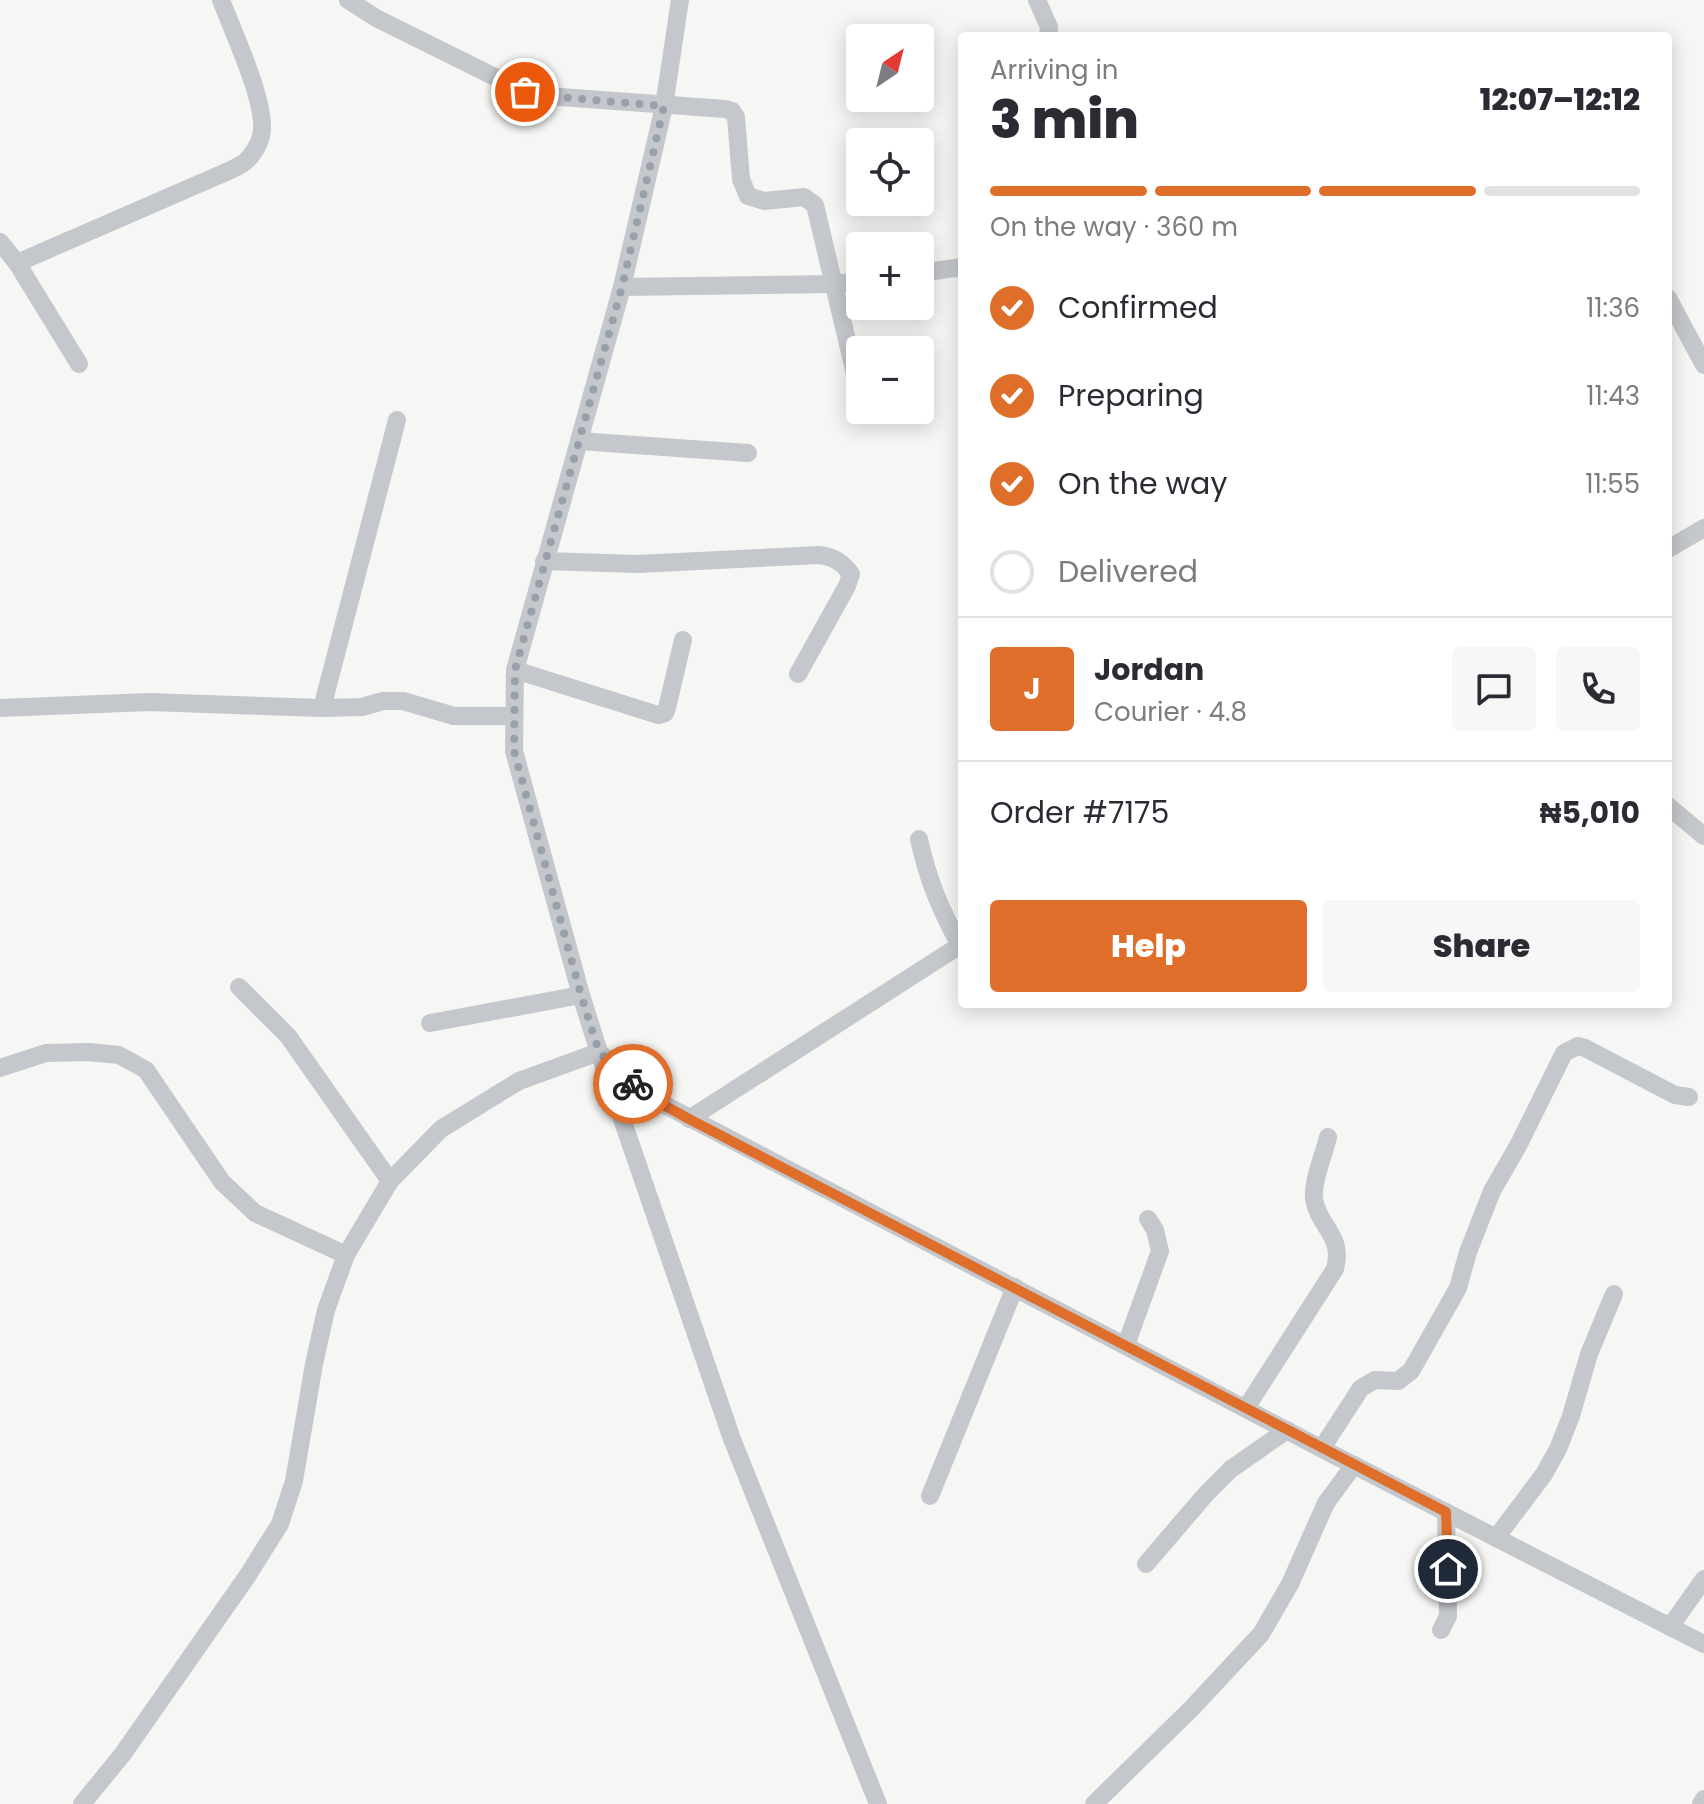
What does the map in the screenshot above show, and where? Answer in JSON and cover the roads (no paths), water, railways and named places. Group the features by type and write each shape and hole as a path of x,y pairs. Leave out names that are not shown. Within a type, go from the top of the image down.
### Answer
{"street":[{"path":"17,263 217,176 244,162 255,150 261,136 262,121 256,93 221,0"},
{"path":"348,0 376,18 525,92 732,111 736,117 741,179 748,196 764,201 804,197 815,205 846,336"},
{"path":"680,0 664,106 622,287 515,670 514,751 599,1052 732,1439 878,1804"},
{"path":"1037,0 1046,18 1048,32"},
{"path":"0,242 17,263 79,364"},
{"path":"934,271 958,268"},
{"path":"622,287 846,283"},
{"path":"1672,305 1704,365"},
{"path":"322,708 397,420"},
{"path":"579,441 748,453"},
{"path":"1672,547 1704,528"},
{"path":"544,561 637,564 819,555 831,557 843,563 851,574 798,674"},
{"path":"515,670 658,715 665,713 667,708 683,640"},
{"path":"0,708 149,702 322,708 362,707 383,701 403,701 454,716 514,716"},
{"path":"1672,809 1704,836"},
{"path":"919,839 927,879 958,940"},
{"path":"689,1119 958,947"},
{"path":"239,987 288,1036 390,1181"},
{"path":"430,1023 581,995"},
{"path":"1322,1448 1361,1388 1375,1380 1398,1381 1411,1371 1458,1288 1468,1252 1492,1191 1564,1053 1578,1046 1585,1048 1675,1095 1689,1097"},
{"path":"599,1052 642,1093 689,1119 1704,1644"},
{"path":"82,1804 122,1755 280,1524 294,1481 326,1310 346,1255 390,1181 441,1129 519,1081 599,1052"},
{"path":"0,1068 46,1053 119,1055 146,1070 222,1182 255,1213 346,1255"},
{"path":"1246,1408 1335,1269 1338,1256 1336,1243 1318,1211 1314,1197 1328,1137"},
{"path":"1126,1345 1160,1251 1160,1244 1148,1219"},
{"path":"930,1496 1015,1287"},
{"path":"1496,1538 1544,1474 1558,1449 1589,1354 1614,1294"},
{"path":"1146,1564 1231,1469 1287,1430"},
{"path":"1094,1804 1191,1709 1261,1634 1290,1584 1326,1503 1354,1465"},
{"path":"1441,1630 1448,1616 1446,1512"},
{"path":"1670,1627 1704,1579"},
{"path":"1701,1804 1704,1799"}]}
